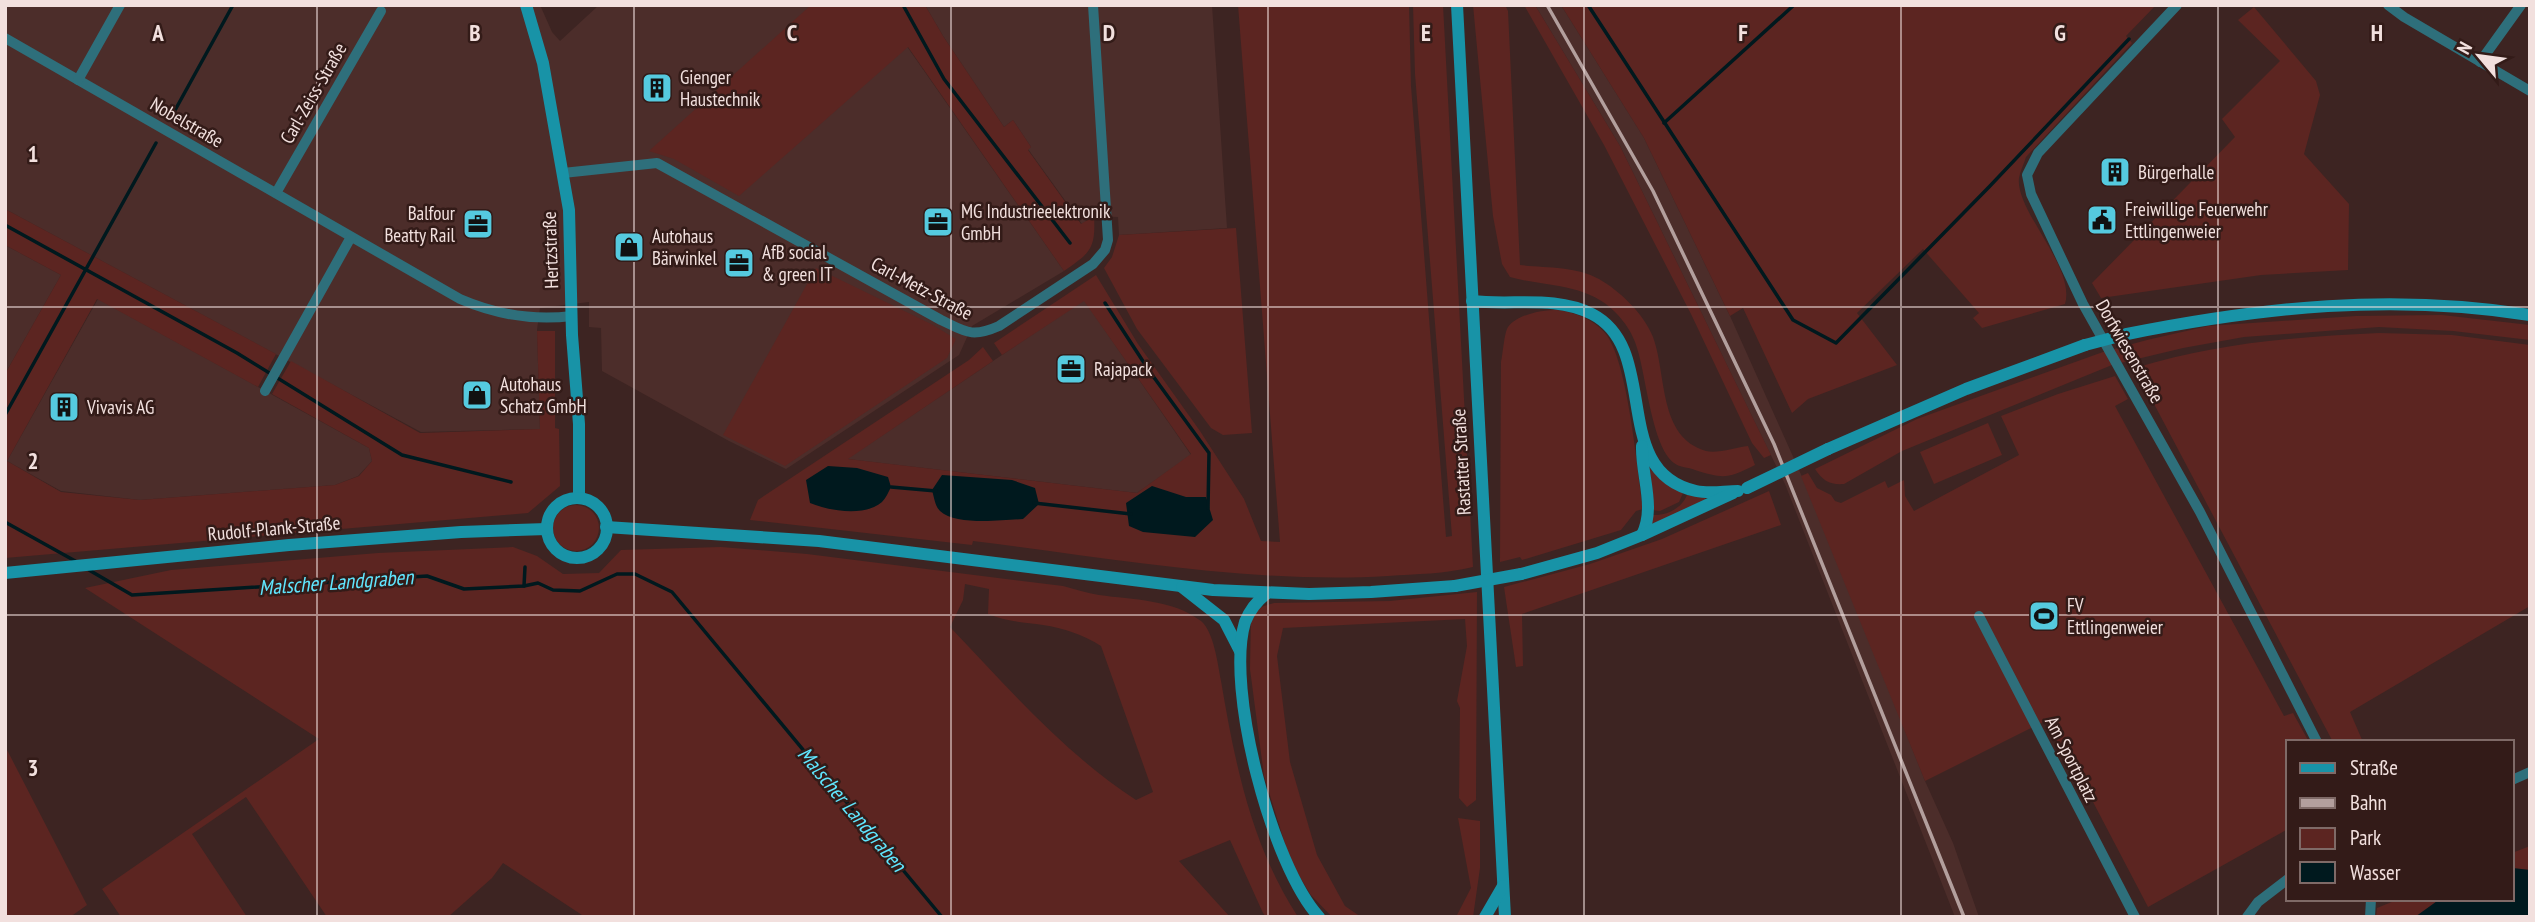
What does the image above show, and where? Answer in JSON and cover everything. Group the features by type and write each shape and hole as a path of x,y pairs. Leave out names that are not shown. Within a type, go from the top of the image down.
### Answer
{"main road":[{"name":"Hertzstraße","path":"526,5 543,63 569,209 579,424 579,498"},
{"name":"Rastatter Straße","path":"1457,5 1505,917"},
{"path":"1472,301 1496,304 1554,302 1594,315 1613,332 1620,344 1632,377 1642,433 1649,456 1658,470 1667,478 1698,492 1743,490"},
{"path":"606,527 845,543 1182,587 1267,593 1371,592 1455,586 1521,574 1597,553 1966,388 2085,345 2127,334 2240,313 2300,306 2366,303 2444,305 2530,315"},
{"path":"1642,433 1642,461 1648,512 1642,535"},
{"path":"579,498 595,505 601,511 606,527 605,536 595,552 578,558 568,557 553,547 547,529 548,519 560,503 579,498"},
{"name":"Rudolf-Plank-Straße","path":"5,573 461,532 547,529"},
{"path":"1182,587 1224,620 1240,652"},
{"path":"1267,593 1254,604 1247,617 1240,652 1244,702 1254,762 1281,855 1299,891 1319,917"},
{"path":"1485,917 1503,886"}],"street":[{"path":"78,80 120,5"},
{"name":"Carl-Metz-Straße","path":"564,173 657,163 941,320 971,335 987,331 999,326 1093,264 1105,250 1108,240 1093,5"},
{"name":"Dorfwiesenstraße","path":"2177,5 2038,153 2027,175 2031,194 2083,304 2200,512 2316,740"},
{"path":"2388,5 2530,92"},
{"path":"2480,62 2521,5"},
{"name":"Carl-Zeiss-Straße","path":"276,193 381,11"},
{"name":"Nobelstraße","path":"5,38 460,299 497,313 527,318 572,316"},
{"path":"265,391 351,237"},
{"name":"Am Sportplatz","path":"1979,616 2135,917"},
{"path":"2514,779 2530,772"},
{"path":"2247,917 2258,902 2286,881"}],"shaded area":[{"path":"5,5 540,5 552,32 560,41 599,5 878,5 1064,271 972,326 959,355 786,469 602,371 601,328 589,327 589,302 540,308 537,330 540,429 421,432 5,209"},
{"path":"925,5 1212,5 1227,228 1119,235 1118,217 1094,216 1082,224 1028,149 1031,147 1013,120 1004,127"},
{"path":"1535,5 1561,5 1644,138 1730,316 1821,519 1925,781 1953,843 1979,917 1955,917 1785,484 1620,146"},
{"path":"5,245 61,275 5,374"},
{"path":"98,299 369,448 372,461 358,476 335,485 140,500 61,491 7,461"},
{"path":"1084,300 1191,455 1137,493 847,459"}],"green space":[{"path":"811,5 925,5 1004,127 1013,120 1031,147 1028,150 1081,224 1094,216 1094,236 1090,249 1064,271 908,47 739,196 674,159 649,151"},
{"path":"1238,5 1409,5 1411,86 1446,537 1452,536 1415,74 1413,5 1443,5 1473,567 1388,576 1232,573 973,541 972,545 750,520 758,500 969,360 983,347 993,361 848,459 1137,493 1191,454 1084,301 1002,355 994,343 1096,275 1138,344 1244,499 1261,541 1280,542"},
{"path":"1473,5 1505,5 1508,11 1520,265 1580,272 1599,279 1615,290 1649,328 1657,352 1667,403 1679,433 1691,444 1711,452 1748,446 1755,465 1738,473 1719,476 1674,463 1666,455 1660,442 1635,343 1619,316 1604,303 1579,291 1510,277 1502,264 1493,216"},
{"path":"1524,5 1535,5 1620,146 1771,455 1764,458 1752,443 1691,314 1604,145"},
{"path":"1561,5 2156,5 2126,36 2132,43 2026,157 2020,173 2020,191 2026,206 2062,273 2066,289 2065,304 1982,328 1973,318 1979,313 1923,249 1857,313 1897,365 1808,399 1792,413 1743,308 1730,316 1644,138"},
{"path":"2254,7 2316,81 2320,95 2304,154 2349,204 2348,270 2261,275 2101,298 2092,283 2235,137 2222,119 2280,61 2238,20"},
{"path":"5,209 276,354 258,387 97,299 7,461 61,492 140,500 335,485 359,476 372,461 369,448 272,394 291,361 420,433 540,429 537,331 555,331 555,428 559,429 560,486 528,513 5,558 5,374 61,275 5,245"},
{"path":"1236,228 1252,433 1223,435 1211,428 1137,329 1104,268 1112,257 1119,235"},
{"path":"816,268 956,339 947,358 785,466 723,435"},
{"path":"1557,310 1589,320 1605,333 1613,347 1626,390 1643,509 1636,511 1621,530 1522,560 1520,557 1500,562 1501,362 1506,334 1512,323 1524,316"},
{"path":"2442,315 2530,325 2530,340 2453,331 2379,327 2244,337 2183,348 2112,365 1902,451 1844,484 1827,481 1815,469 1917,419 2103,352 2147,340 2208,326 2356,316"},
{"path":"2379,333 2452,335 2530,345 2530,606 2350,712 2362,740 2332,740 2135,368 2225,347"},
{"name":"FV Ettlingenweier","path":"2115,376 2128,399 2115,406 2284,716 2293,713 2308,740 2286,740 2286,830 2148,907 2092,800 2087,802 2047,720 1925,781 1801,476 1808,473 1817,488 1841,503 1885,481 1888,488 1904,480 1905,496 1914,511 2019,455 2001,416"},
{"path":"1988,423 2002,455 1934,484 1920,452"},
{"path":"1647,465 1659,478 1683,493 1679,502 1660,511 1652,510"},
{"path":"1769,491 1781,525 1522,614 1523,666 1516,667 1504,587 1590,564 1662,539"},
{"path":"1687,495 1705,498 1706,501 1652,524 1652,515 1673,510 1682,504"},
{"path":"576,505 592,512 599,528 592,544 576,551 560,544 553,528 560,512"},
{"path":"513,547 537,556 563,574 599,573 621,550 721,547 807,554 1063,586 1178,608 1201,621 1209,633 1217,658 1232,742 1247,803 1268,861 1298,917 1266,917 1230,840 1179,861 1230,917 585,917 503,863 492,878 448,917 327,917 246,797 192,834 247,917 121,917 102,889 319,739 85,588 171,570 378,553","holes":["965,584 989,589 988,614 1066,630 1101,646 1153,792 1136,800 1085,762 1038,719 950,627 963,600"]},
{"path":"1477,592 1476,800 1467,807 1459,798 1460,708 1457,701 1467,646 1465,619 1283,628 1277,656 1290,762 1317,855 1345,906 1361,917 1332,917 1310,894 1290,860 1264,776 1250,669 1251,617 1261,607 1274,603 1390,601"},
{"path":"5,746 87,905 70,917 5,917"},
{"path":"1458,818 1480,821 1480,868 1473,917 1456,917 1471,888"},
{"path":"2530,846 2530,870 2514,868 2514,852"},
{"path":"2394,901 2437,901 2415,917 2376,917 2377,908"}],"water":[{"path":"828,466 857,468 888,477 891,487 882,502 866,510 837,510 810,503 806,480"},
{"path":"942,475 1012,480 1035,488 1039,504 1023,519 957,519 940,511 936,504 932,490"},
{"path":"1152,486 1186,497 1206,497 1213,520 1195,537 1143,532 1129,526 1126,503"},
{"path":"2514,868 2530,870 2530,917 2415,917 2437,901 2514,901"}],"waterway":[{"path":"174,112 233,5"},
{"path":"903,5 944,79 1070,243"},
{"path":"1588,5 1793,320 1836,343 2129,39"},
{"path":"1664,123 1794,5"},
{"path":"5,415 156,143"},
{"path":"5,225 237,353 402,455 511,482"},
{"path":"1105,303 1150,372 1209,453 1208,508"},
{"path":"891,487 936,491"},
{"path":"1034,503 1131,514"},
{"name":"Malscher Landgraben","path":"5,522 77,562"},
{"path":"524,586 525,567"},
{"name":"Malscher Landgraben","path":"89,570 132,595 427,576 464,589 538,583 553,590 580,591 617,574 635,574 672,592 942,917"}],"railway":[{"path":"1547,5 1653,191 1774,444 1964,917"}],"place":[{"name":"Gienger Haustechnik","path":"657,88"},
{"name":"Bürgerhalle","path":"2115,172"},
{"name":"Freiwillige Feuerwehr Ettlingenweier","path":"2102,220"},
{"name":"MG Industrieelektronik GmbH","path":"938,222"},
{"name":"Balfour Beatty Rail","path":"478,224"},
{"name":"Autohaus Bärwinkel","path":"629,247"},
{"name":"AfB social & green IT","path":"739,263"},
{"name":"Rajapack","path":"1071,369"},
{"name":"Autohaus Schatz GmbH","path":"477,395"},
{"name":"Vivavis AG","path":"64,407"},
{"name":"FV Ettlingenweier","path":"2044,616"}]}
